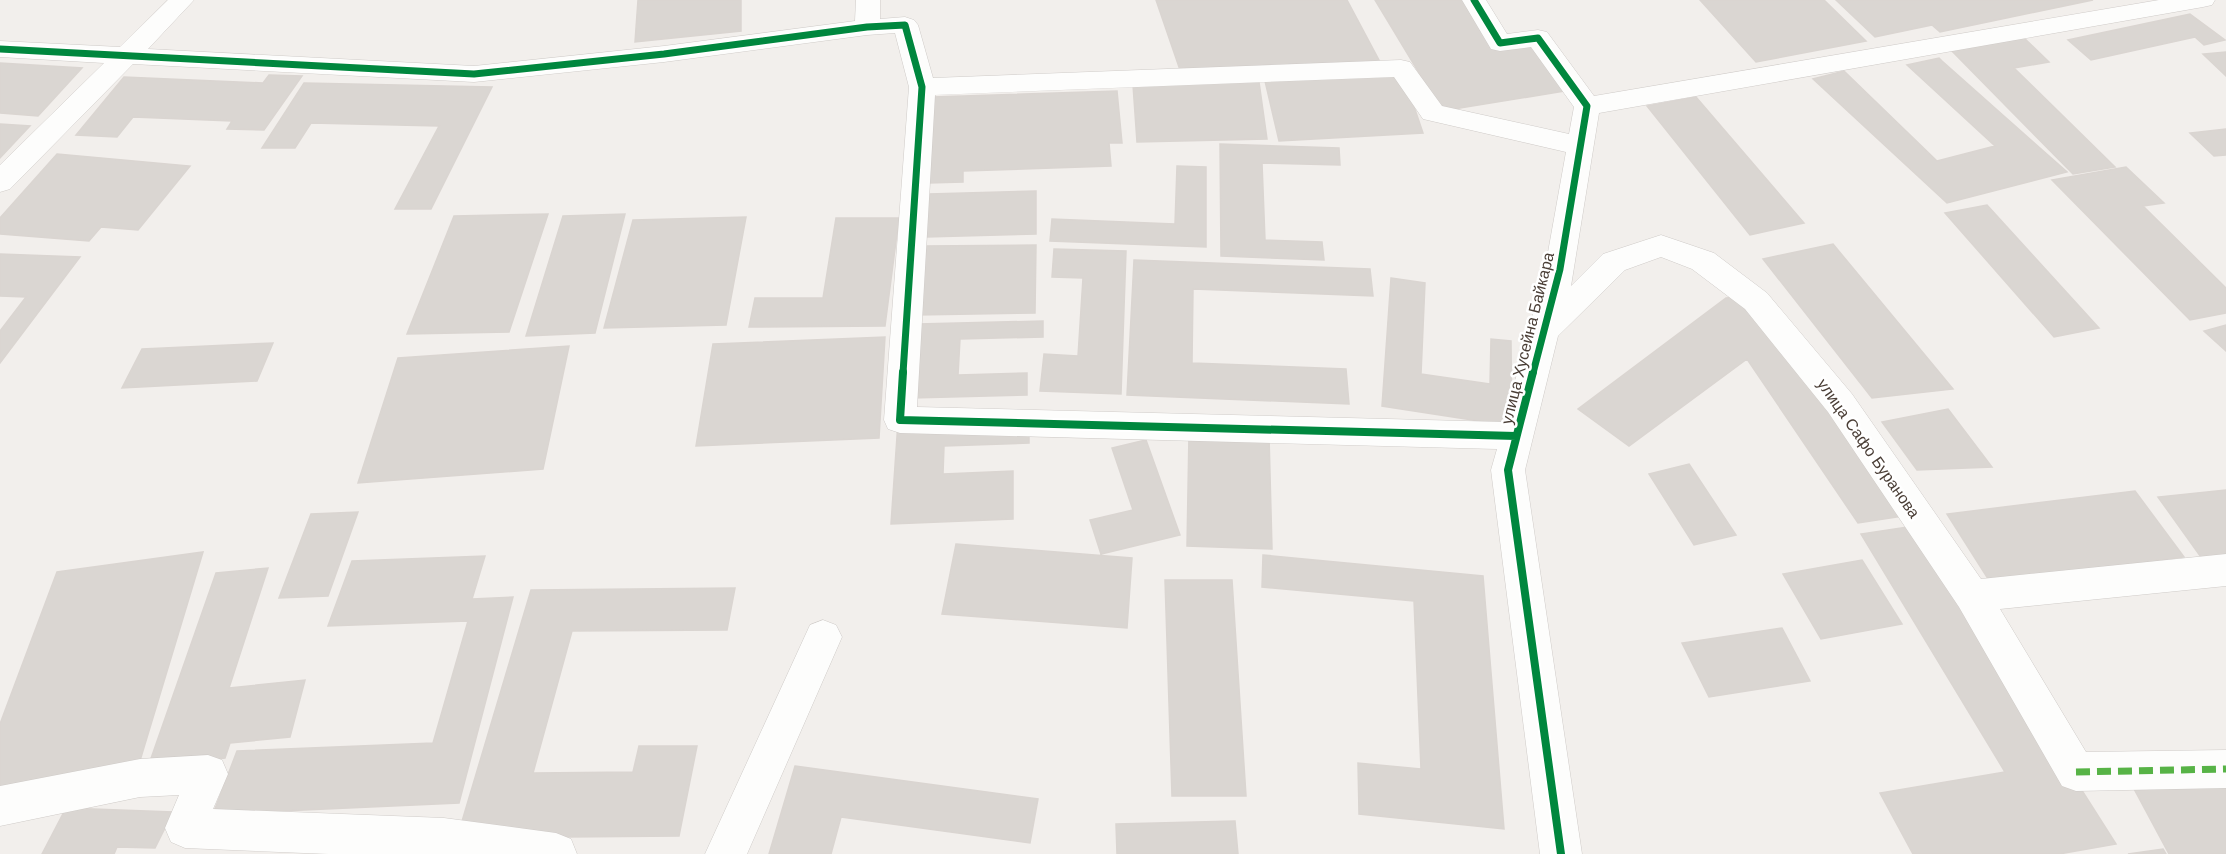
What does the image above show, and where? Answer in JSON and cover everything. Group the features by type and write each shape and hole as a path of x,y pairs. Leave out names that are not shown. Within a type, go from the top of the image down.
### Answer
{"street":[{"path":"0,182 182,0"},
{"path":"1474,0 1500,43 1538,38 1587,106 2203,0"},
{"path":"0,48 474,74 664,54 868,14 905,25 922,87 900,420 1516,436"},
{"path":"922,87 1401,68 1433,113 1580,146"},
{"name":"улица Хусейна Байкара","path":"1561,854 1508,470 1560,269 1587,106"},
{"name":"улица Хусейна Байкара","path":"1545,330 1614,262 1661,246 1703,261"},
{"name":"улица Сафо Буранова","path":"1703,261 1756,301 1840,403 1972,596 2076,772 2226,769"},
{"path":"1972,596 2226,570"},
{"path":"726,854 823,638"},
{"path":"0,806 140,778 208,774 185,828 444,838 556,854"}],"building":[{"path":"638,0 741,0 741,31 635,42"},
{"path":"1156,0 1347,0 1379,60 1180,70"},
{"path":"1375,0 1479,0 1505,39 1538,34 1577,89 1442,111"},
{"path":"1700,0 1824,0 1866,41 1756,62"},
{"path":"1836,0 2093,0 1940,32 1932,25 1875,37"},
{"path":"2190,14 2225,40 2204,45 2195,37 2091,60 2068,40"},
{"path":"2022,36 2049,62 2014,68 2115,167 2073,174 1949,48"},
{"path":"2226,52 2226,76 2203,54"},
{"path":"1939,58 2067,172 1947,203 1813,79 1844,71 1937,161 1995,146 1907,65"},
{"path":"0,63 82,68 38,116 0,113"},
{"path":"1403,74 1423,133 1279,141 1265,81"},
{"path":"269,75 302,76 264,130 227,129 232,121 133,117 117,137 76,135 124,77 263,83"},
{"path":"1259,82 1267,139 1137,142 1133,85"},
{"path":"304,83 492,87 431,209 395,209 439,126 311,123 295,148 262,148"},
{"path":"1117,91 1122,143 1109,143 1111,166 963,171 963,182 929,183 932,97"},
{"path":"1696,97 1804,223 1750,235 1647,106"},
{"path":"0,124 30,126 0,158"},
{"path":"2226,129 2226,155 2214,156 2190,133"},
{"path":"1220,144 1339,148 1340,165 1262,163 1265,240 1322,242 1324,260 1221,256"},
{"path":"57,154 190,166 138,230 101,227 89,241 0,234 0,218"},
{"path":"1177,166 1206,167 1206,247 1050,241 1052,219 1175,224"},
{"path":"2126,167 2164,203 2143,206 2226,288 2226,313 2190,320 2052,180"},
{"path":"1036,191 1036,234 926,237 929,194"},
{"path":"1987,205 2099,328 2054,337 1945,213"},
{"path":"548,214 509,332 407,334 454,216"},
{"path":"625,214 595,333 526,336 563,216"},
{"path":"746,217 726,325 604,328 633,220"},
{"path":"836,218 899,218 885,326 749,327 755,298 823,298"},
{"path":"1833,244 1953,389 1872,398 1763,259"},
{"path":"1036,245 1035,313 916,315 923,246"},
{"path":"1054,249 1126,251 1121,394 1040,391 1044,354 1078,356 1083,278 1052,277"},
{"path":"0,254 80,257 0,363 0,331 26,297 0,296"},
{"path":"1134,260 1370,269 1373,296 1193,289 1192,363 1346,369 1349,404 1127,395"},
{"path":"1391,278 1425,283 1421,374 1490,384 1491,339 1511,341 1512,426 1382,406"},
{"path":"1739,297 1910,515 1858,523 1747,359 1629,446 1578,409 1726,298"},
{"path":"1043,321 1043,337 960,339 958,375 1027,373 1027,395 912,398 918,324"},
{"path":"2226,325 2226,351 2204,331"},
{"path":"885,337 879,438 696,446 713,344"},
{"path":"273,343 257,381 122,388 142,349"},
{"path":"569,346 543,469 358,483 398,358"},
{"path":"1948,409 1992,467 1917,470 1882,422"},
{"path":"1029,417 1029,443 944,446 943,474 1013,471 1013,519 891,524 898,422"},
{"path":"1189,433 1269,436 1272,549 1187,546"},
{"path":"1146,440 1180,535 1101,554 1090,520 1133,510 1112,448"},
{"path":"1689,464 1736,535 1694,545 1649,474"},
{"path":"2226,490 2226,557 2203,560 2158,497"},
{"path":"2135,491 2184,557 1990,582 1947,514"},
{"path":"358,512 328,596 279,598 311,514"},
{"path":"1914,526 2116,844 2059,854 1913,854 1880,793 2005,772 1861,534"},
{"path":"956,544 1132,558 1127,628 942,614"},
{"path":"203,552 139,764 0,786 0,724 57,572"},
{"path":"1263,555 1483,576 1504,829 1359,814 1358,763 1421,769 1414,601 1262,587"},
{"path":"485,556 472,599 513,597 459,803 213,814 237,751 433,743 468,621 328,626 352,561"},
{"path":"1862,560 1902,624 1821,639 1783,574"},
{"path":"268,568 229,688 305,680 290,737 230,743 225,758 148,767 216,573"},
{"path":"1165,580 1232,580 1246,796 1172,796"},
{"path":"735,588 727,630 572,631 533,773 633,772 639,746 697,746 679,836 457,838 531,590"},
{"path":"1782,628 1810,681 1709,697 1682,643"},
{"path":"795,766 1038,799 1030,843 841,817 831,854 769,854"},
{"path":"2226,783 2226,854 2169,854 2133,787"},
{"path":"66,808 173,812 155,848 117,847 114,854 42,854"},
{"path":"1235,821 1238,854 1117,854 1116,824"},
{"path":"2163,849 2166,854 2128,854"}],"marked path":[{"path":"2076,772 2226,769"}],"cycle path":[{"path":"1474,0 1500,43 1538,38 1587,106 1560,269 1508,470 1561,854"},
{"path":"0,49 474,74 664,54 867,27 905,25 922,87 900,420 1516,436"}]}
